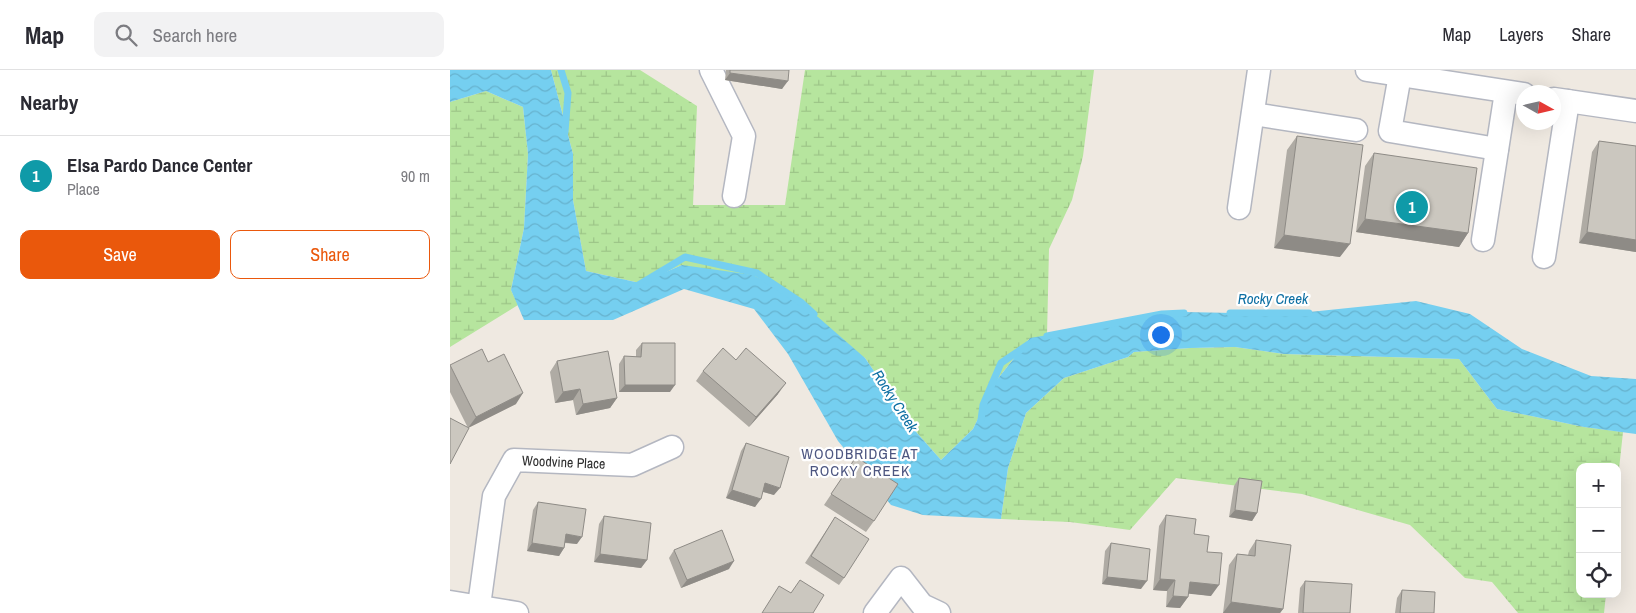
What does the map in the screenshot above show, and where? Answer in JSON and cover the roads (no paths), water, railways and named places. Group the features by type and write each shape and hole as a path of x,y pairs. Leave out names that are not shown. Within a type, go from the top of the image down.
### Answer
{"street":[{"path":"711,70 744,136 734,196"},
{"path":"1239,208 1259,70"},
{"path":"1372,70 1515,93 1497,149 1483,240"},
{"path":"1400,75 1390,131 1497,149"},
{"path":"1561,100 1636,111"},
{"path":"1253,114 1356,130"},
{"path":"1544,257 1558,130"},
{"name":"Woodvine Place","path":"479,610 494,496 514,460 632,465 672,447"},
{"path":"875,613 901,578 922,605 940,613"},
{"path":"450,602 479,610 517,613"}],"water":[{"path":"450,70 551,70 573,154 573,200 586,271 640,283 682,265 753,275 795,297 865,358 917,433 941,460 973,429 996,381 1030,338 1184,312 1290,314 1416,301 1470,314 1522,349 1591,376 1636,379 1636,434 1584,427 1497,409 1459,359 1284,354 1235,347 1134,352 1128,357 1064,378 1026,413 1008,468 1001,519 923,515 891,505 838,441 788,354 754,309 684,289 613,320 524,320 511,290 524,228 528,154 523,107 486,91 450,102"}],"waterway":[{"name":"Rocky Creek","path":"561,70 568,93 565,132"},
{"name":"Rocky Creek","path":"635,287 685,257 757,273 802,303 814,314"},
{"name":"Rocky Creek","path":"1047,336 1162,314 1184,313"},
{"name":"Rocky Creek","path":"1230,313 1309,313"},
{"name":"Rocky Creek","path":"981,420 983,405 1001,363 1029,344"}],"place":[{"name":"Elsa Pardo Dance Center","path":"1412,207"}],"district":[{"name":"WOODBRIDGE AT ROCKY CREEK","path":"860,462"}]}
